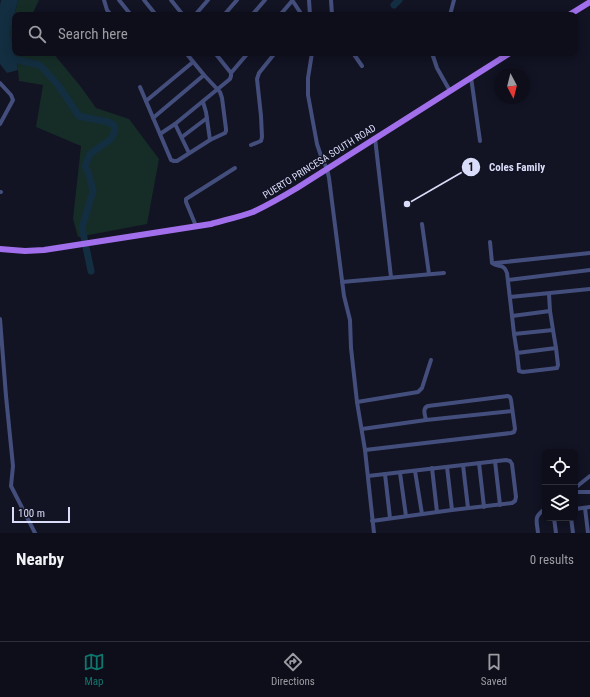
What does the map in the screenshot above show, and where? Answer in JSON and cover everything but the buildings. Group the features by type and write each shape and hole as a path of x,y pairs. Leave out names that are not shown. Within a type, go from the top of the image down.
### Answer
{"main road":[{"path":"574,12 590,2"},
{"name":"PUERTO PRINCESA SOUTH ROAD","path":"0,249 35,251 78,245 196,226 227,220 252,212 277,200 505,56"}],"street":[{"path":"104,0 109,12"},
{"path":"119,0 129,12"},
{"path":"144,0 154,12"},
{"path":"171,0 181,12"},
{"path":"175,5 179,0"},
{"path":"198,12 208,0"},
{"path":"227,12 237,0"},
{"path":"255,12 265,0"},
{"path":"309,0 310,12"},
{"path":"331,0 332,12"},
{"path":"451,12 454,0"},
{"path":"283,12 292,1 300,12"},
{"path":"140,87 172,161 177,161 210,140 225,133 226,130 222,98 218,89 212,85 188,56"},
{"path":"218,56 231,73"},
{"path":"160,134 203,102 230,79 231,73 245,56"},
{"path":"251,145 261,141 262,137 257,82 258,76 272,56"},
{"path":"312,56 308,78 308,95 317,144 329,178 344,296 350,320 351,348 357,402 365,450 374,533"},
{"path":"355,56 362,66"},
{"path":"433,56 437,68 450,91"},
{"path":"146,100 193,62"},
{"path":"153,118 204,75"},
{"path":"471,77 480,141"},
{"path":"0,84 13,100 0,124"},
{"path":"203,102 206,110 210,140"},
{"path":"182,137 207,118"},
{"path":"175,124 189,153"},
{"path":"375,138 391,277"},
{"path":"196,226 186,199 235,168"},
{"path":"422,224 429,274"},
{"path":"490,242 493,264"},
{"path":"493,264 590,253"},
{"path":"493,264 502,266 507,273 518,370 521,372 556,368 558,366 549,294"},
{"path":"508,280 590,270"},
{"path":"342,282 444,272"},
{"path":"510,297 590,289"},
{"path":"512,316 550,311"},
{"path":"0,319 13,466 11,486 35,533"},
{"path":"514,334 553,330"},
{"path":"517,353 556,348"},
{"path":"357,402 418,392 422,388 431,360"},
{"path":"365,450 513,432 515,429 511,398 507,396 427,406 424,409 426,420"},
{"path":"362,429 426,420 512,411"},
{"path":"368,476 506,460 511,462 516,499 512,503 500,505 372,521"},
{"path":"495,461 500,505"},
{"path":"479,463 484,507"},
{"path":"463,465 468,508"},
{"path":"447,467 452,510"},
{"path":"432,468 437,512"},
{"path":"415,471 422,514"},
{"path":"400,472 406,516"},
{"path":"385,474 390,518"},
{"path":"578,486 590,476"},
{"path":"578,492 590,492"},
{"path":"578,509 588,508 588,533"},
{"path":"538,533 537,517 538,514 542,511"},
{"path":"554,521 556,533"},
{"path":"571,521 573,533"}],"green space":[{"path":"18,0 39,0 33,12 15,12"},
{"path":"12,25 12,42 10,33"},
{"path":"15,56 55,56 96,108 129,119 159,159 147,224 78,237 73,219 81,146 36,127 43,85 19,81"}],"water":[{"path":"1,0 18,0 15,12 12,12 12,25 10,33 12,56 15,56 18,70 7,73 0,64"}],"waterway":[{"path":"394,5 399,0"},
{"path":"0,44 4,57 40,65 58,85 79,116 108,122 114,125 115,131 111,139 90,154 85,166 89,174 93,191 82,228 91,271"}],"place":[{"name":"Coles Family","path":"407,204"}]}
